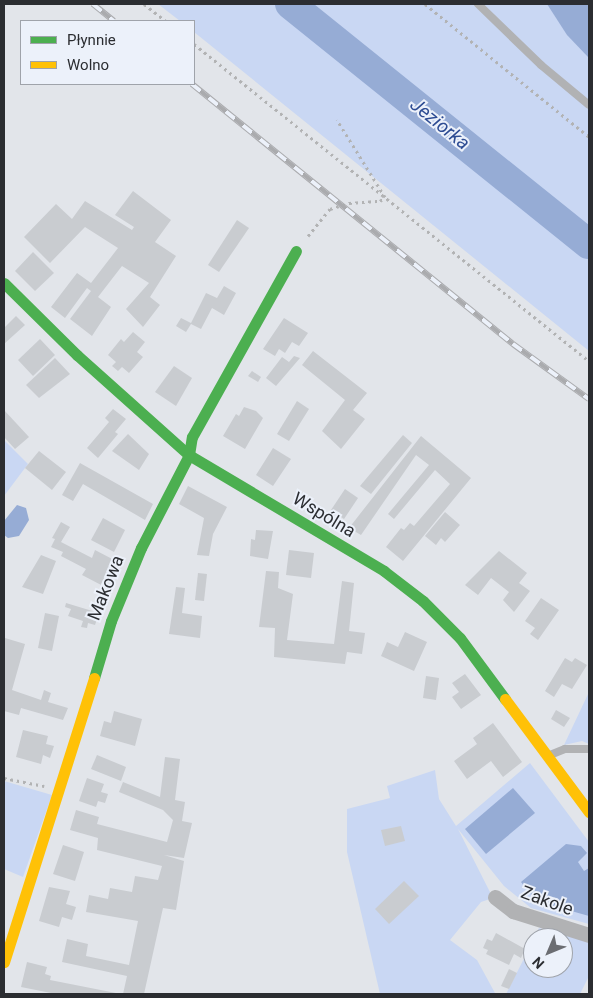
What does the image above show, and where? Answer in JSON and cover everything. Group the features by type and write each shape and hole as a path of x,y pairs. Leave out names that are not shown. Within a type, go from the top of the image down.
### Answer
{"street":[{"name":"Makowa","path":"4,962 61,790 111,621 141,548 189,455 192,438 296,251"},
{"name":"Wspólna","path":"4,283 77,355 189,455 405,586 460,638 589,812"},
{"name":"Zakole","path":"495,897 513,911 589,935"}],"lane":[{"path":"478,4 541,65 589,105"},
{"path":"548,756 564,749 583,747 589,749"}],"path":[{"path":"144,4 165,20"},
{"path":"424,4 589,137"},
{"path":"195,45 589,361"},
{"path":"337,120 385,197"},
{"path":"296,251 330,209 349,203 380,201 385,197"},
{"path":"4,778 61,790"}],"shaded area":[{"path":"158,4 589,4 589,351 195,33 195,20 179,20"},
{"path":"547,4 589,4 589,58 567,35"},
{"path":"4,440 28,464 4,496"},
{"path":"17,505 26,508 29,520 19,536 8,538 4,535 4,521"},
{"path":"589,692 589,744 582,741 564,745"},
{"path":"530,763 589,842 589,924 531,908 504,886 458,829 493,898 481,902 450,940 477,960 495,993 506,994 380,994 347,852 347,809 390,798 387,786 435,770 439,799 456,826"},
{"path":"4,781 52,795 23,877 4,869"},
{"path":"513,788 535,813 486,854 465,829"},
{"path":"566,844 581,846 587,853 578,862 584,871 589,868 589,916 536,901 521,882"},
{"path":"573,937 589,941 589,976 580,994 506,994 523,961 523,978 573,978"}],"building":[{"path":"133,191 171,220 155,242 176,256 150,297 160,305 143,327 126,309 149,283 122,266 98,297 111,307 92,336 70,319 91,291 87,288 65,318 51,307 77,273 91,283 118,248 85,227 50,263 24,237 56,204 72,219 85,201 132,230 134,227 115,215"},
{"path":"237,220 249,228 219,272 208,265"},
{"path":"33,252 54,273 35,291 15,271"},
{"path":"224,286 236,293 224,315 212,308 201,329 191,324 186,332 176,326 181,318 191,323 206,293 217,298"},
{"path":"16,316 25,325 4,344 4,328"},
{"path":"284,318 308,333 299,346 292,342 285,353 279,349 275,356 263,349"},
{"path":"133,332 145,342 137,352 143,357 129,373 122,367 118,371 112,366 116,362 108,355 121,339 124,342"},
{"path":"40,339 55,355 33,376 18,360"},
{"path":"313,351 367,393 353,410 365,419 341,449 322,431 345,400 302,365"},
{"path":"294,356 300,358 276,386 266,378 282,357 289,362"},
{"path":"55,358 70,374 39,398 26,385"},
{"path":"174,366 192,378 176,406 155,392"},
{"path":"252,371 261,377 258,382 248,376"},
{"path":"297,401 309,409 289,441 277,434"},
{"path":"244,407 256,411 263,418 245,449 223,436 236,414 239,416"},
{"path":"113,409 126,419 115,432 118,434 98,458 87,448 109,422 105,418"},
{"path":"4,410 29,437 15,449 4,437"},
{"path":"128,434 149,454 139,470 112,451"},
{"path":"403,435 412,443 371,494 360,486"},
{"path":"421,436 471,478 403,561 386,547 401,528 404,530 410,523 414,526 450,484 435,470 394,519 388,514 429,465 416,455 361,535 349,528"},
{"path":"273,448 291,459 273,486 256,475"},
{"path":"39,451 66,472 52,490 25,468"},
{"path":"80,463 153,504 145,520 83,484 73,501 62,495"},
{"path":"188,486 227,507 213,534 209,556 197,555 204,518 179,504"},
{"path":"345,489 358,498 344,519 331,510"},
{"path":"445,512 460,525 445,542 441,538 436,545 425,536"},
{"path":"103,518 125,530 114,552 91,540"},
{"path":"61,522 70,527 61,542 92,558 95,550 118,562 105,587 82,575 86,569 61,556 63,552 51,547 55,539 52,538"},
{"path":"256,530 273,531 268,559 250,556 251,539 255,540"},
{"path":"289,550 314,553 311,578 286,575"},
{"path":"499,551 527,573 519,583 530,591 514,612 503,600 509,592 491,578 478,595 465,585"},
{"path":"41,555 56,561 43,594 22,587"},
{"path":"266,571 279,572 278,588 293,594 287,640 334,644 342,581 354,583 349,631 365,633 362,654 347,652 345,664 274,657 275,628 259,627"},
{"path":"198,573 207,574 204,601 195,600"},
{"path":"176,587 185,588 182,613 202,616 200,638 169,634"},
{"path":"541,598 559,610 538,640 530,634 535,628 525,621"},
{"path":"66,603 99,613 95,625 88,623 87,628 81,627 83,621 68,616 71,609 65,607"},
{"path":"45,613 59,616 52,651 38,648"},
{"path":"405,632 427,642 414,671 381,656 387,642 398,647"},
{"path":"5,638 25,644 12,690 41,700 44,690 51,693 48,702 68,708 63,720 21,708 19,715 4,711"},
{"path":"565,658 572,662 575,658 587,665 572,689 562,684 554,697 545,691"},
{"path":"465,674 481,695 461,709 452,697 459,692 452,683"},
{"path":"426,676 439,678 436,700 423,698"},
{"path":"556,710 570,718 564,727 551,719"},
{"path":"114,711 142,719 135,746 100,736 104,721 111,723"},
{"path":"493,723 522,762 503,777 491,761 467,779 454,761 477,744 473,738"},
{"path":"23,730 48,736 46,744 54,746 50,758 43,755 41,764 16,757"},
{"path":"97,755 126,767 121,781 91,769"},
{"path":"165,757 180,759 175,800 185,802 182,821 192,823 184,858 164,855 184,861 176,910 163,908 144,994 123,994 127,976 62,962 67,939 88,944 86,956 129,965 138,921 86,912 89,895 108,899 110,888 132,892 135,876 158,880 162,866 97,850 98,838 70,830 76,810 99,817 97,824 167,842 173,820 163,810 119,792 123,782 160,797"},
{"path":"87,778 104,784 101,792 108,794 105,803 98,801 96,807 79,801"},
{"path":"401,826 405,841 385,846 381,830"},
{"path":"63,845 84,852 75,881 53,874"},
{"path":"404,881 419,896 389,924 375,909"},
{"path":"49,887 70,891 66,904 76,907 72,920 62,917 59,927 39,921"},
{"path":"496,933 523,948 521,958 514,954 509,965 486,954 488,950 483,948 487,939 492,941"},
{"path":"27,962 47,967 45,974 51,976 50,980 121,994 56,994 21,987"},
{"path":"509,969 517,973 509,989 501,986"}],"waterway":[{"name":"Jeziorka","path":"290,4 589,244"}],"railway":[{"path":"93,4 113,20"},
{"path":"193,85 513,344 589,399"}],"traffic: fast":[{"path":"94,678 111,621 141,548 189,455 192,437 296,251"},
{"path":"4,283 77,355 189,455 384,571 423,601 460,638 505,699"}],"traffic: slow":[{"path":"4,962 94,678"},
{"path":"505,699 589,812"}]}
